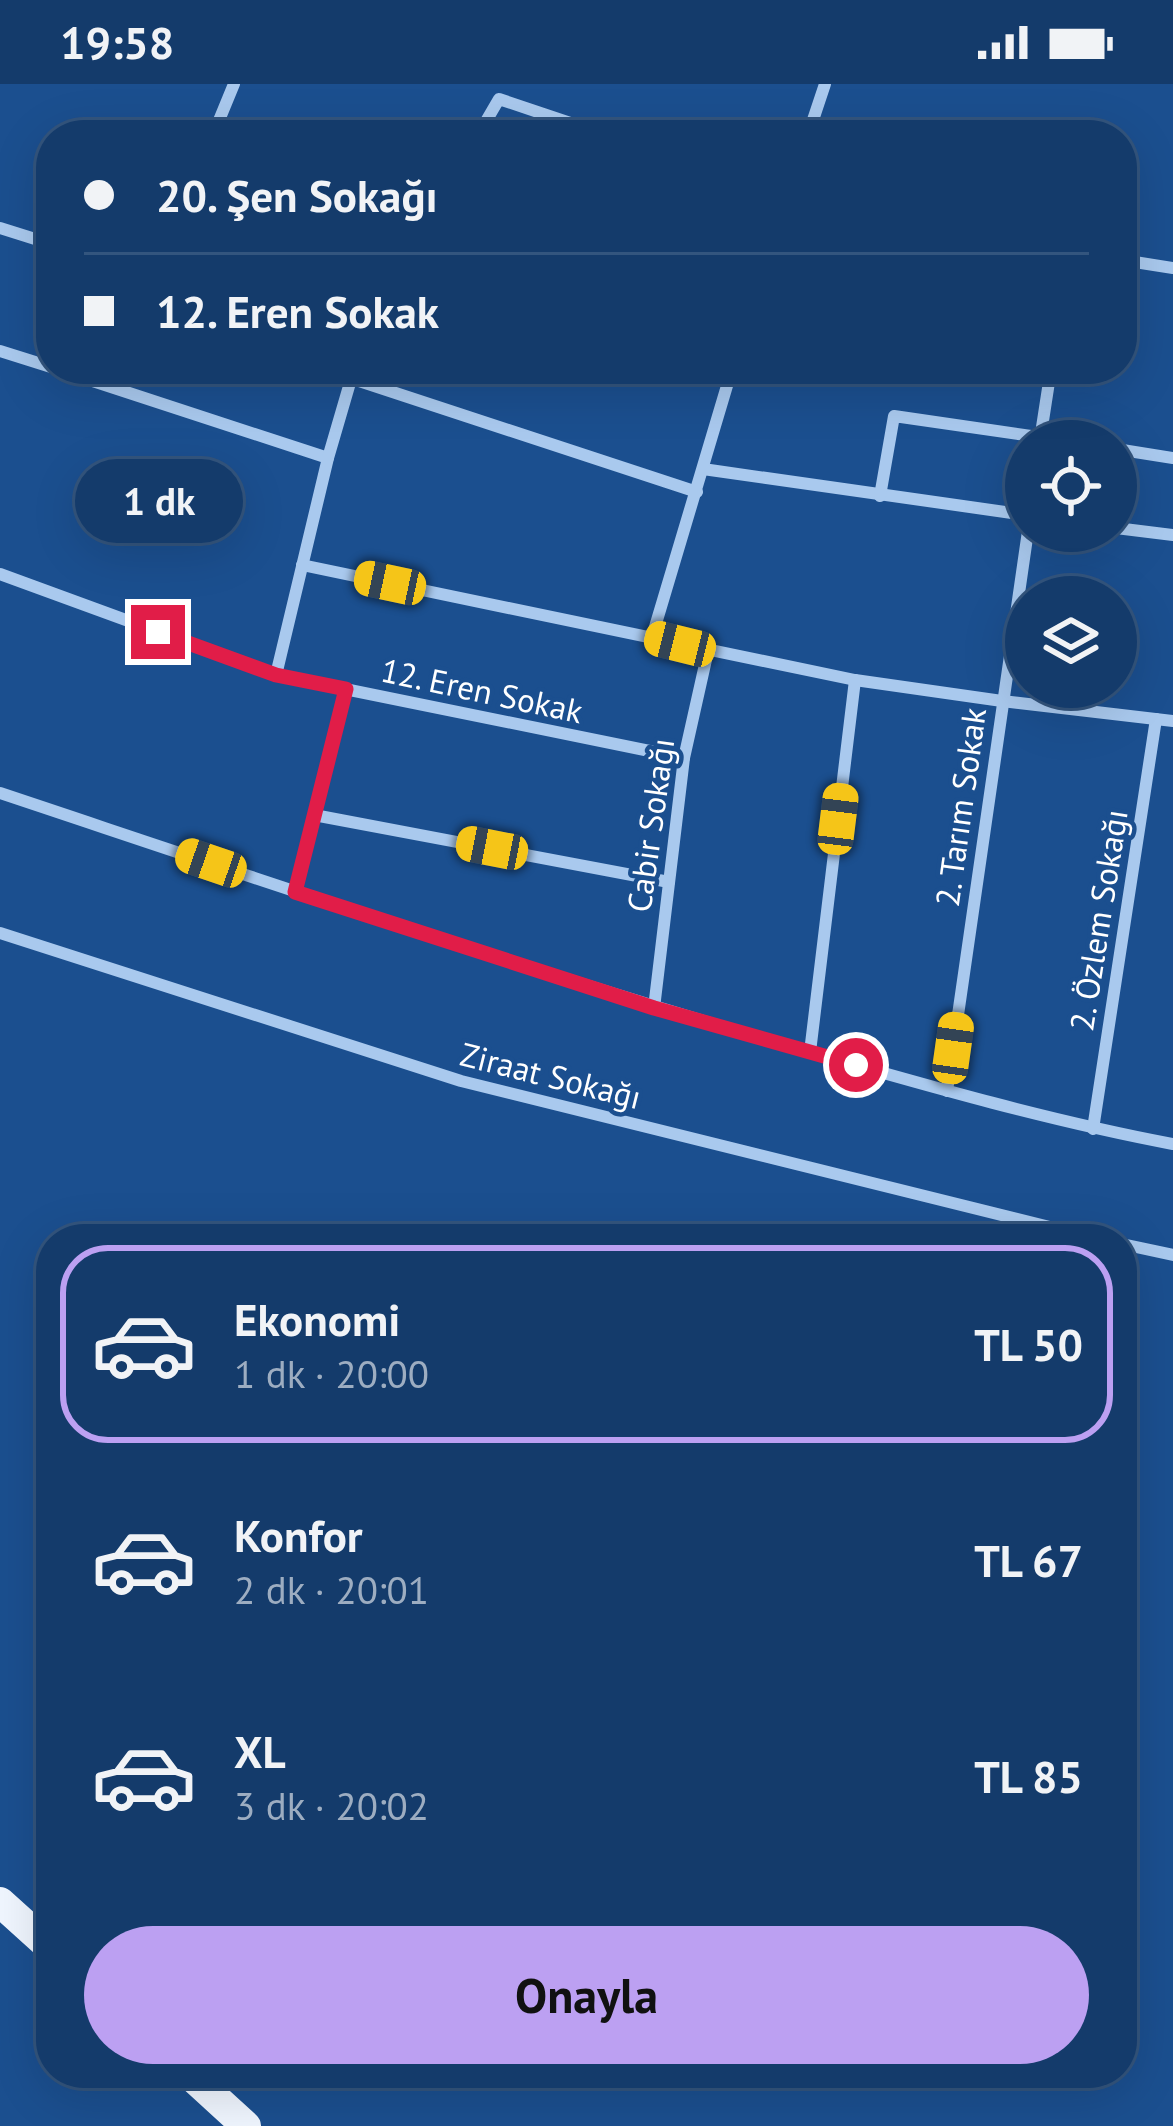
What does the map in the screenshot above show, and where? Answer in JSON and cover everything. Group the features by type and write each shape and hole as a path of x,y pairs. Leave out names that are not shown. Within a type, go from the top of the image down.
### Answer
{"main road":[{"path":"0,1902 36,1934"},
{"path":"204,2088 246,2126"}],"street":[{"path":"219,120 234,84"},
{"path":"813,120 825,84"},
{"path":"487,120 499,99 561,120"},
{"path":"0,228 36,239"},
{"path":"1137,262 1173,268"},
{"path":"0,351 36,363"},
{"path":"102,384 328,458"},
{"path":"276,675 349,384"},
{"path":"381,384 697,492"},
{"path":"652,637 728,384"},
{"path":"1043,420 1049,384"},
{"path":"880,496 893,416 1005,434"},
{"path":"1137,452 1173,458"},
{"path":"703,469 1005,512"},
{"path":"1137,530 1173,535"},
{"name":"2. Tarım Sokak","path":"947,1091 1025,552"},
{"path":"302,565 855,680 1173,721"},
{"name":"12. Eren Sokak","path":"0,574 276,675 684,758"},
{"name":"Cabir Sokağı","path":"654,1008 684,758 709,651"},
{"path":"810,1052 855,680"},
{"path":"295,892 346,689"},
{"name":"2. Özlem Sokağı","path":"1093,1129 1156,719"},
{"path":"0,793 654,1008 947,1091 1093,1129 1173,1144"},
{"path":"314,814 669,882"},
{"name":"Ziraat Sokağı","path":"0,933 460,1082 1037,1224"},
{"path":"1137,1248 1173,1256"}],"route":[{"path":"158,632 276,675 346,689 295,892 654,1008 856,1065"}]}
